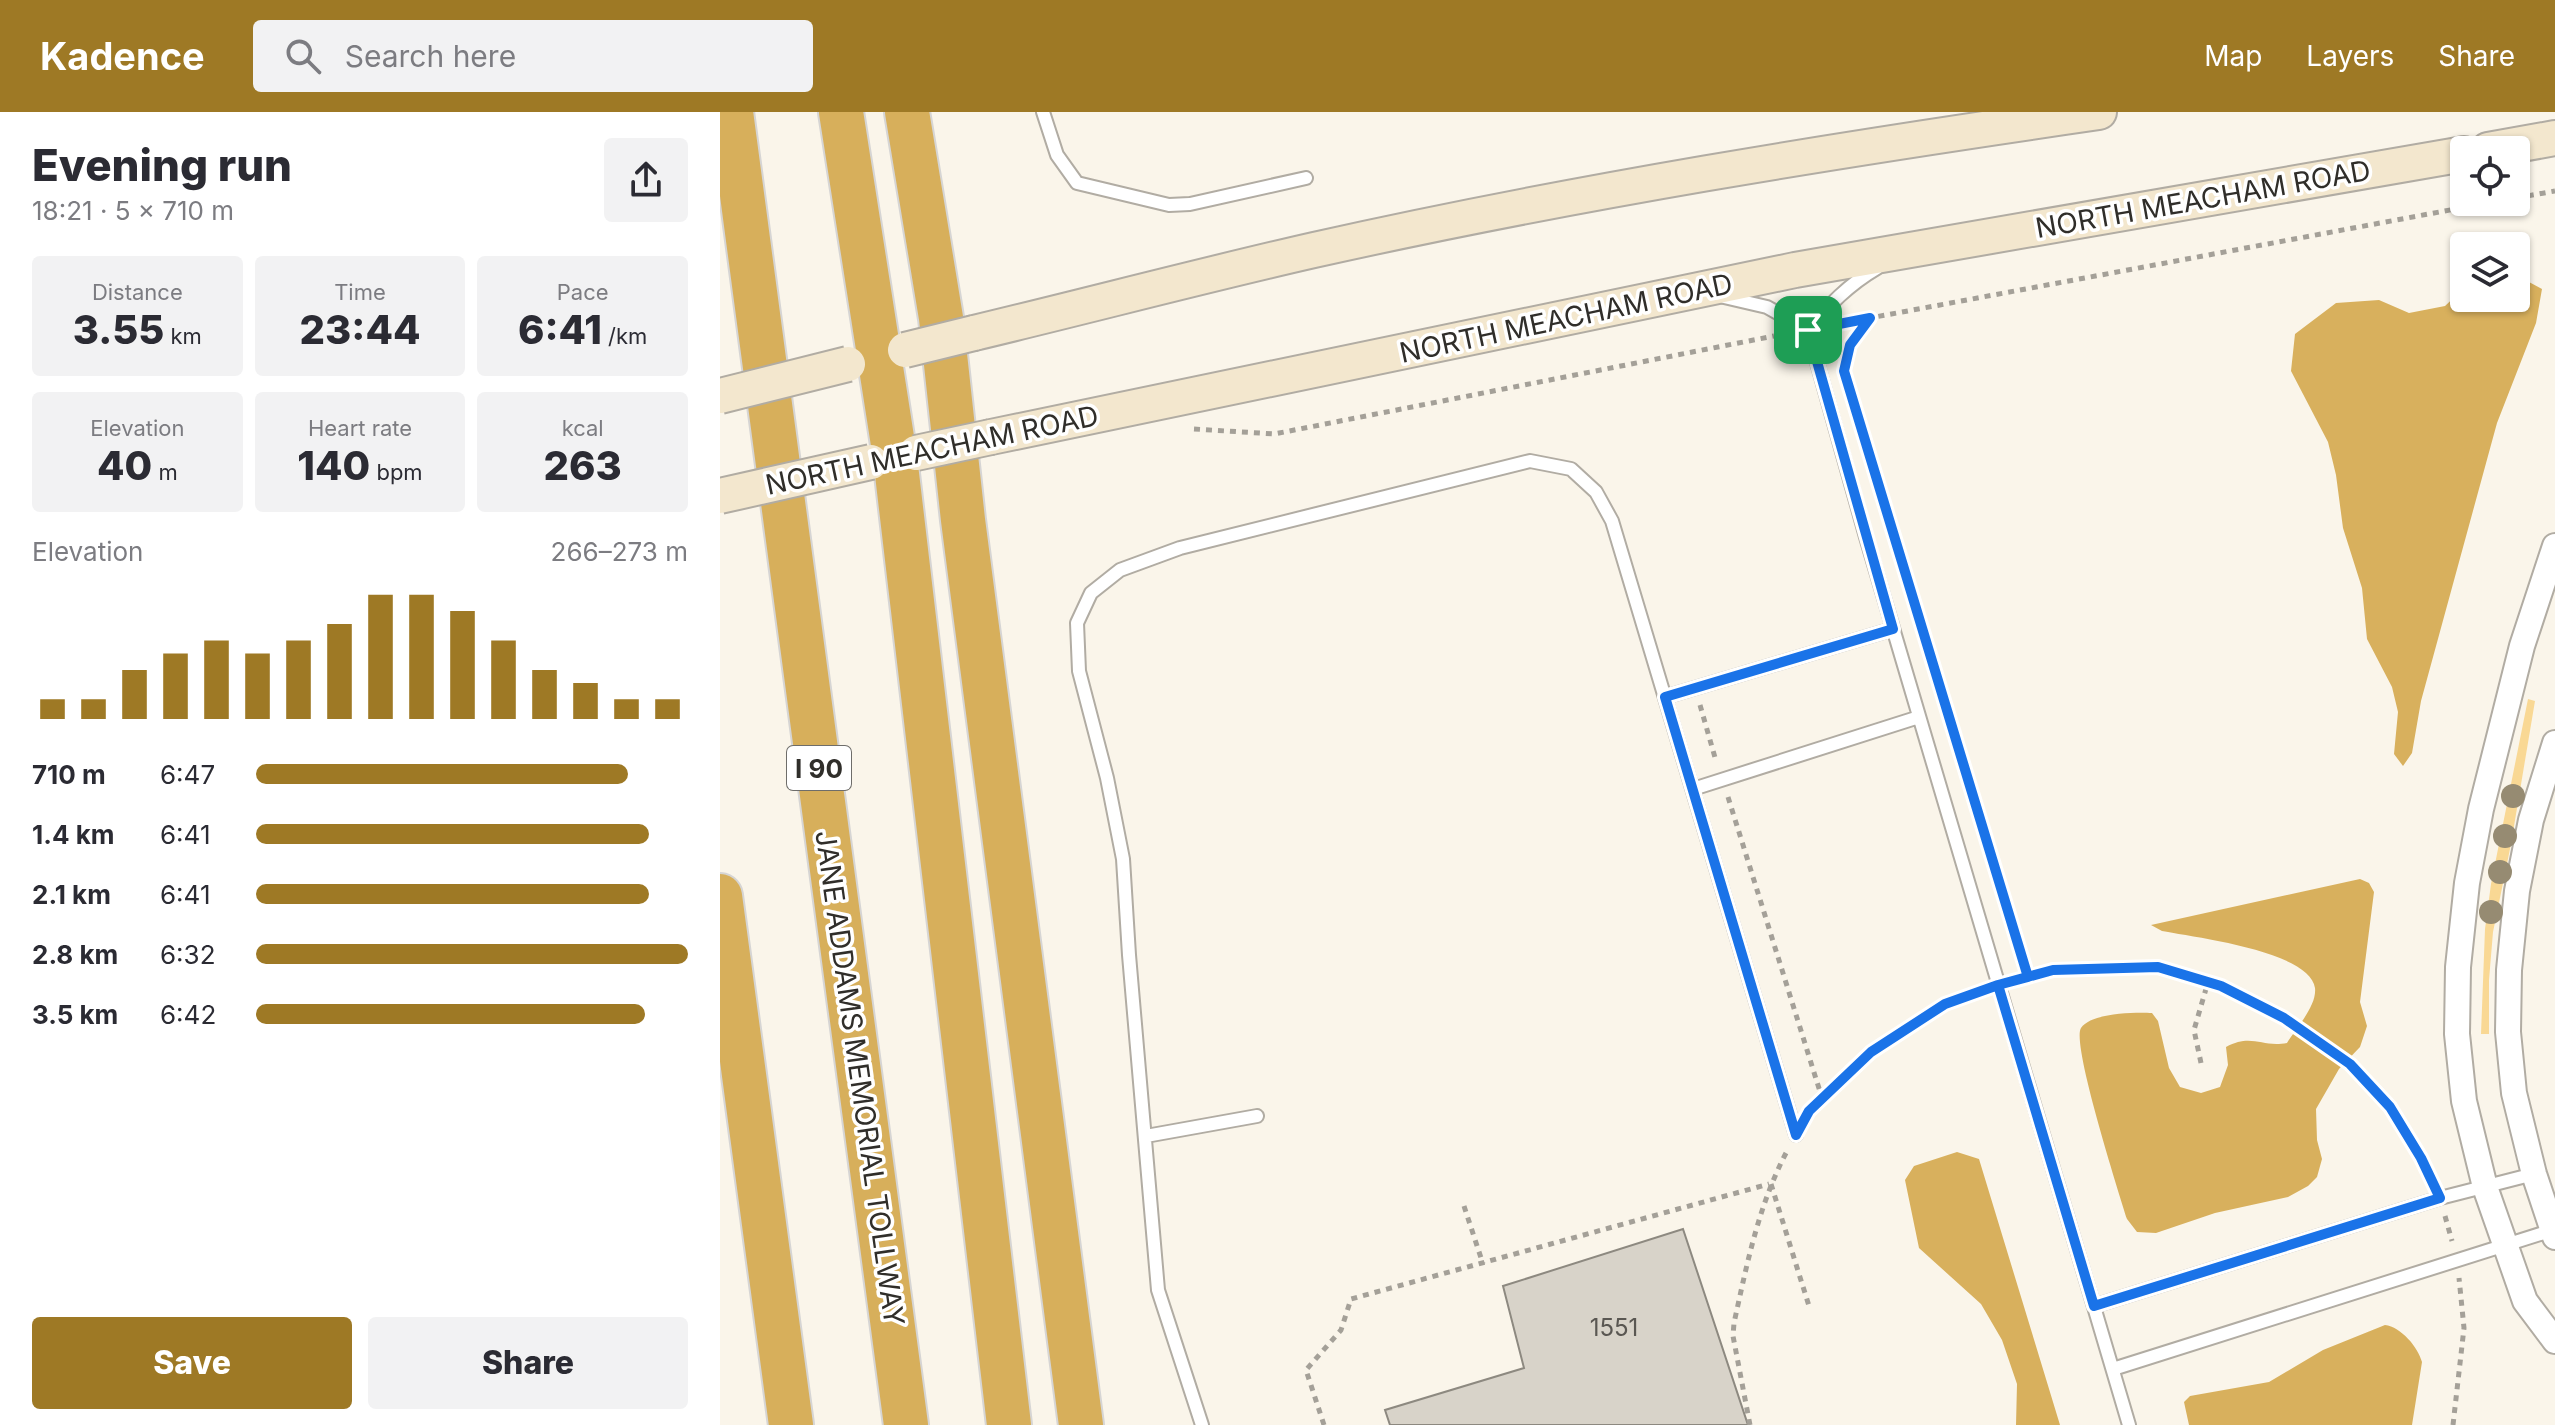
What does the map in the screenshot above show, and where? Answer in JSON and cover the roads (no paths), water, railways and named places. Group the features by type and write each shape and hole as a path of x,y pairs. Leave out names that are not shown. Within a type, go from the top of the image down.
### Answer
{"highway":[{"name":"JANE ADDAMS MEMORIAL TOLLWAY","path":"731,112 906,1425"},
{"path":"841,112 894,457 1009,1425"},
{"path":"907,112 941,318 963,520 1081,1425"},
{"path":"720,896 791,1425"}],"main road":[{"path":"720,396 1314,250 1627,187 1907,140 2099,112"},
{"path":"2530,142 2555,138"},
{"name":"NORTH MEACHAM ROAD","path":"720,496 1795,270 2450,156"}],"street":[{"path":"2555,546 2522,646 2481,809 2467,883 2457,1034 2464,1101 2485,1187 2525,1301 2555,1341"},
{"path":"2554,1233 2549,1198 2534,1174 2514,1093 2508,1032 2509,970 2517,891 2531,820 2555,743"}],"lane":[{"path":"1043,112 1057,155 1077,183 1169,205 1190,204 1306,178"},
{"path":"1808,330 1854,281 1883,265 1946,244"},
{"path":"1685,293 1733,298 1767,307 1808,330 1893,629 2129,1425"},
{"path":"1202,1425 1158,1290 1123,859 1107,778 1079,671 1077,623 1091,593 1120,570 1180,548 1530,461 1571,469 1596,492 1612,521 1796,1135"},
{"path":"1665,697 1893,629"},
{"path":"1693,789 1919,717"},
{"path":"1146,1136 1257,1116"},
{"path":"2094,1306 2440,1198 2534,1174"},
{"path":"2113,1369 2505,1244 2554,1233"}]}
